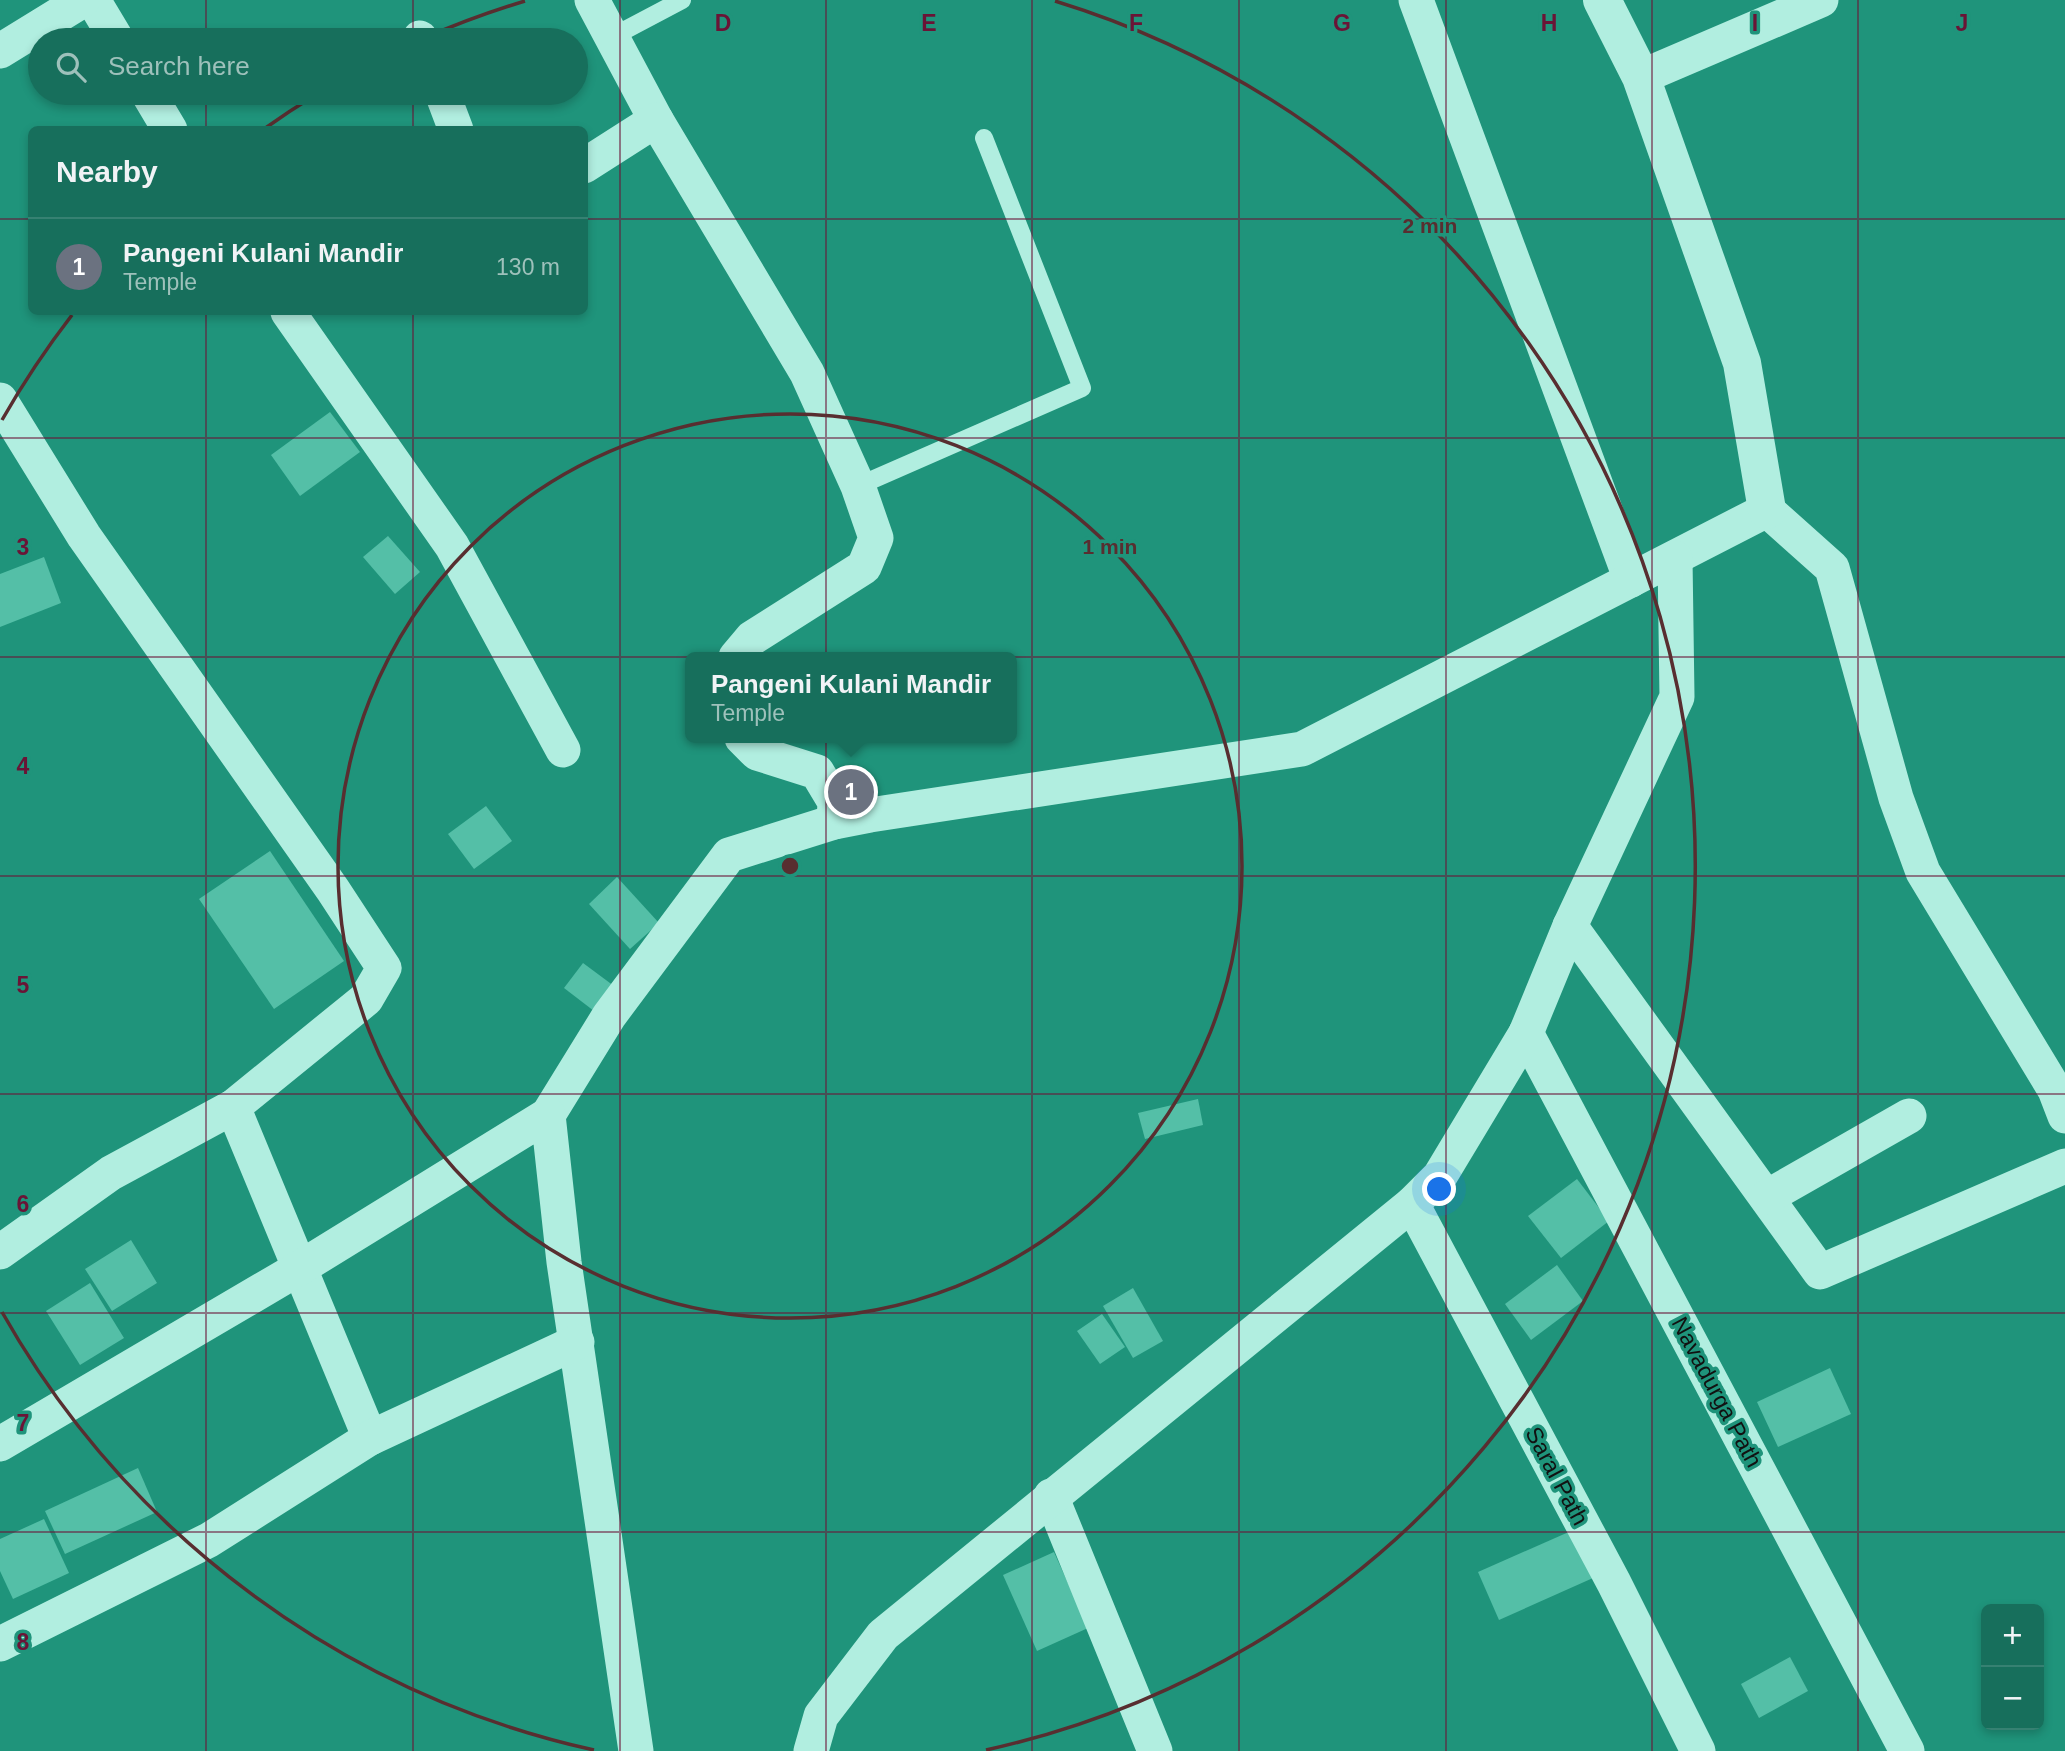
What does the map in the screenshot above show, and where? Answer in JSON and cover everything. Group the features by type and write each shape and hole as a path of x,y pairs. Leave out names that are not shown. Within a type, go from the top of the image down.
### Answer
{"street":[{"path":"37,28 83,0"},
{"path":"93,0 110,28"},
{"path":"592,0 656,120 807,373 858,486 876,538 864,567 752,639 740,652"},
{"path":"1416,0 1631,580"},
{"path":"1602,0 1641,77 1742,363 1767,510 1832,568 1896,798 1923,872 2055,1090 2065,1116"},
{"path":"1641,77 1821,0"},
{"path":"0,51 28,34"},
{"path":"155,105 168,126"},
{"path":"447,105 454,126"},
{"path":"588,163 656,120"},
{"path":"290,315 452,547 564,750"},
{"path":"0,1252 111,1173 233,1107 366,999 384,968 333,890 84,536 1,404"},
{"path":"0,1444 298,1269 548,1115 609,1016 729,855 834,822 870,815 1302,749 1767,510"},
{"path":"811,1751 821,1716 883,1635 1412,1204 1440,1176 1526,1033 1570,926 1677,697 1675,558"},
{"path":"747,743 757,753 817,772 835,803 834,822"},
{"path":"1570,926 1820,1272 2065,1166"},
{"name":"Navadurga Path","path":"1526,1033 1907,1751"},
{"path":"233,1107 370,1438"},
{"path":"548,1115 564,1262 636,1751"},
{"path":"1767,1196 1909,1116"},
{"name":"Saral Path","path":"1412,1204 1614,1583 1698,1751"},
{"path":"0,1644 209,1540 370,1438 577,1342"},
{"path":"1051,1496 1155,1751"}],"lane":[{"path":"612,37 682,0"},
{"path":"858,486 1082,388 984,138"}],"building":[{"path":"330,412 360,452 300,496 271,455"},
{"path":"388,536 420,572 395,594 363,557"},
{"path":"44,557 61,603 0,627 0,574"},
{"path":"486,806 512,841 474,869 448,834"},
{"path":"270,851 344,961 274,1009 199,899"},
{"path":"617,877 659,923 630,949 589,904"},
{"path":"583,963 614,986 594,1011 564,988"},
{"path":"1198,1099 1203,1125 1145,1139 1138,1113"},
{"path":"1577,1179 1609,1221 1561,1258 1528,1216"},
{"path":"131,1240 157,1283 112,1311 85,1269"},
{"path":"1557,1265 1583,1301 1531,1340 1505,1304"},
{"path":"90,1283 124,1338 80,1365 46,1311"},
{"path":"1133,1288 1163,1341 1133,1358 1103,1306"},
{"path":"1102,1314 1125,1347 1100,1364 1077,1331"},
{"path":"1830,1368 1851,1414 1778,1447 1757,1402"},
{"path":"138,1468 157,1512 65,1554 45,1511"},
{"path":"44,1519 69,1573 13,1599 0,1571 0,1539"},
{"path":"1571,1531 1593,1578 1499,1620 1478,1572"},
{"path":"1054,1552 1088,1628 1037,1651 1003,1575"},
{"path":"1790,1657 1808,1691 1759,1718 1741,1684"}],"place":[{"name":"Pangeni Kulani Mandir","path":"851,792"}]}
